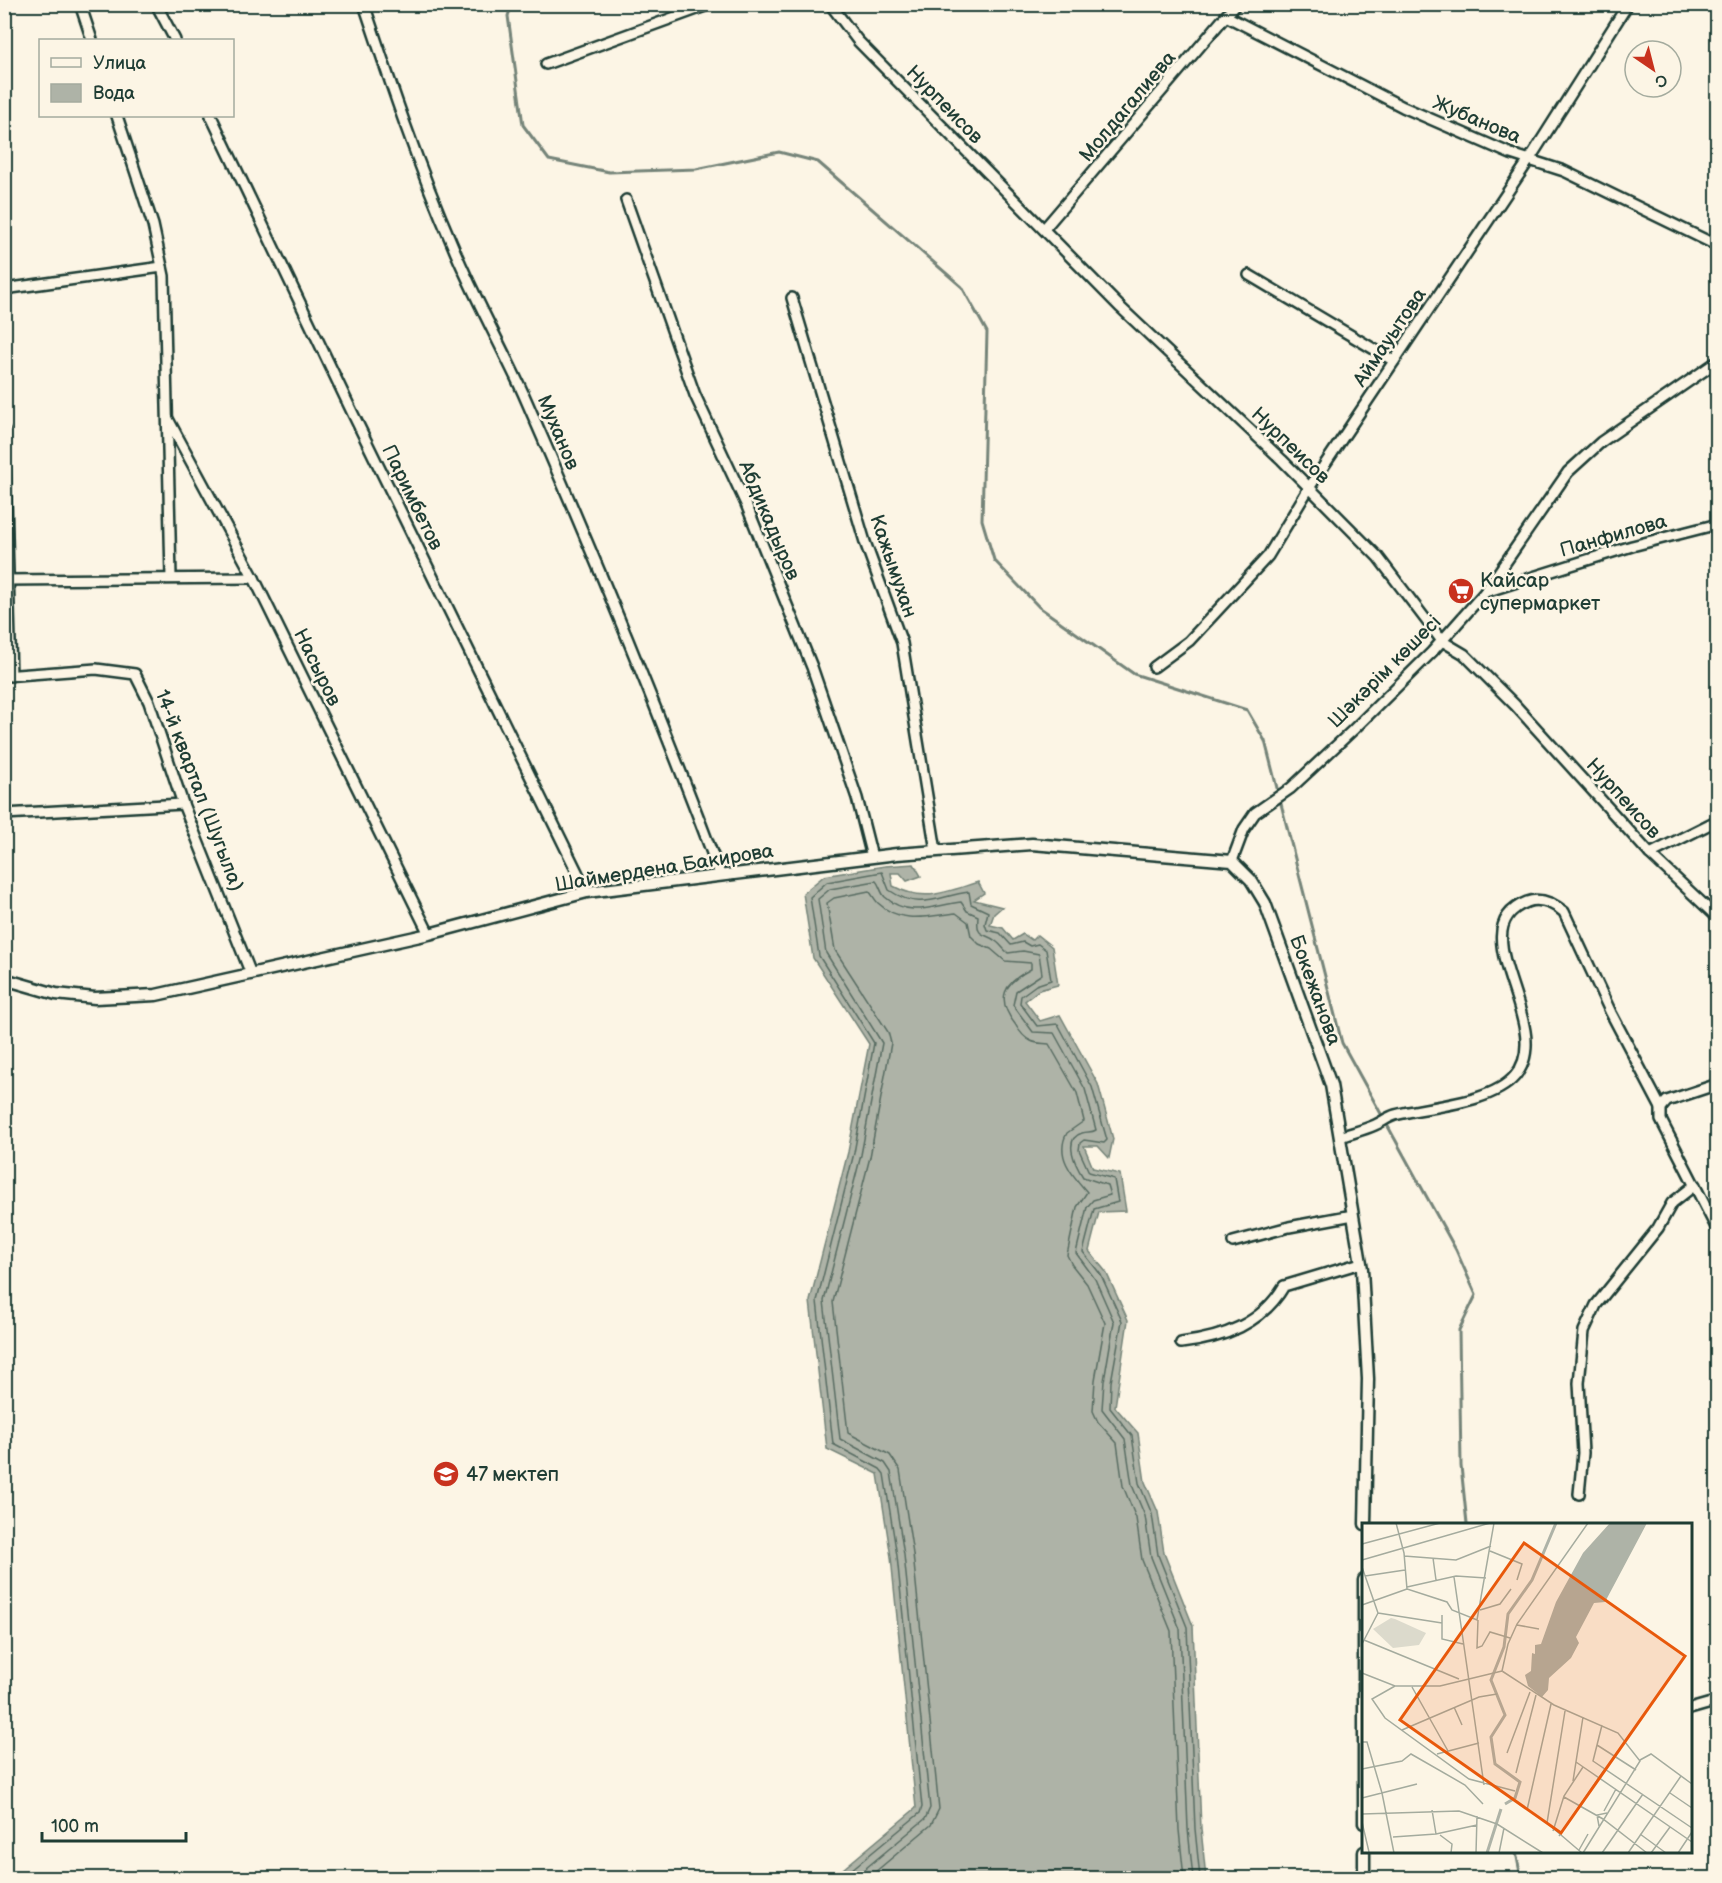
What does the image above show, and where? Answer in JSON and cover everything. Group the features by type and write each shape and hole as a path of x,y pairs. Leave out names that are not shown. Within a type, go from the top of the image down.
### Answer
{"street":[{"path":"80,4 92,39"},
{"path":"156,4 174,39"},
{"name":"Муханов","path":"364,4 413,147 452,245 522,391 595,561 665,728 720,874"},
{"path":"546,64 711,4"},
{"name":"Нурпеисов","path":"830,4 858,41 1121,308 1378,557 1442,641 1464,654 1515,705 1650,854 1718,918"},
{"name":"Молдагалиева","path":"1044,229 1236,4"},
{"name":"Аймауытова","path":"1154,668 1189,641 1268,556 1309,488 1529,160 1628,4"},
{"name":"Жубанова","path":"1226,16 1403,107 1529,160 1564,171 1718,246"},
{"path":"117,117 153,225 162,267 171,578"},
{"name":"Паримбетов","path":"211,117 353,414 586,892"},
{"name":"Абдикадыров","path":"626,200 695,395 746,504 812,668 857,798 872,857"},
{"path":"4,289 162,267"},
{"path":"1249,275 1394,361"},
{"name":"Кажымухан","path":"792,298 865,542 902,643 936,851"},
{"name":"Шәкәрім көшесі","path":"1232,861 1244,829 1255,813 1290,788 1353,730 1442,641 1485,592 1568,472 1601,442 1718,361"},
{"name":"Насыров","path":"168,419 254,578 429,934"},
{"path":"4,431 8,676"},
{"name":"Панфилова","path":"1485,592 1632,546 1718,524"},
{"path":"6,580 254,578"},
{"name":"14-й квартал (Шугыла)","path":"8,676 96,669 135,674 149,702 183,804 251,975"},
{"path":"4,814 183,804"},
{"path":"1650,854 1718,820"},
{"name":"Шаймердена Бакирова","path":"4,979 56,994 95,998 156,995 429,934 586,892 872,857 1032,844 1232,861"},
{"name":"Бокежанова","path":"1232,861 1251,880 1265,903 1331,1085 1361,1263 1368,1379 1365,1523"},
{"path":"1340,1137 1375,1125 1393,1115 1444,1106 1492,1091 1516,1075 1525,1059 1527,1037 1524,1018 1503,958 1500,939 1503,923 1511,912 1535,900 1552,903 1564,912 1611,1013 1661,1108 1661,1120 1718,1231"},
{"path":"1661,1108 1667,1101 1718,1084"},
{"path":"1579,1494 1583,1453 1579,1383 1584,1331 1596,1305 1658,1228 1672,1203 1695,1185"},
{"path":"1233,1242 1289,1227 1353,1215"},
{"path":"1181,1343 1211,1339 1257,1319 1275,1303 1284,1286 1361,1263"},
{"path":"1692,1708 1718,1701"},
{"path":"1364,1853 1364,1878"}],"water":[{"path":"914,864 921,876 907,881 900,873 891,873 893,886 904,891 925,895 945,892 978,882 984,893 974,900 1002,907 994,914 990,925 1003,928 1013,940 1023,934 1032,940 1037,935 1052,947 1058,985 1039,990 1025,1001 1040,1021 1060,1015 1098,1084 1113,1139 1109,1158 1098,1146 1084,1146 1093,1168 1120,1174 1126,1211 1099,1212 1089,1251 1106,1272 1128,1320 1115,1407 1138,1433 1145,1482 1158,1512 1164,1553 1193,1626 1201,1829 1206,1878 845,1878 843,1869 916,1808 891,1557 878,1474 827,1449 810,1301 848,1152 869,1044 813,958 803,893 824,876 885,866"}],"waterway":[{"path":"512,4 508,16 523,125 549,160 609,172 696,169 779,152 818,162 962,287 987,332 982,520 994,560 1039,607 1134,674 1247,710 1265,741 1342,1043 1456,1250 1476,1295 1459,1330 1461,1466 1467,1523"},
{"path":"1516,1853 1521,1878"}],"place":[{"name":"Кайсар супермаркет","path":"1461,591"},
{"name":"47 мектеп","path":"446,1474"}]}
